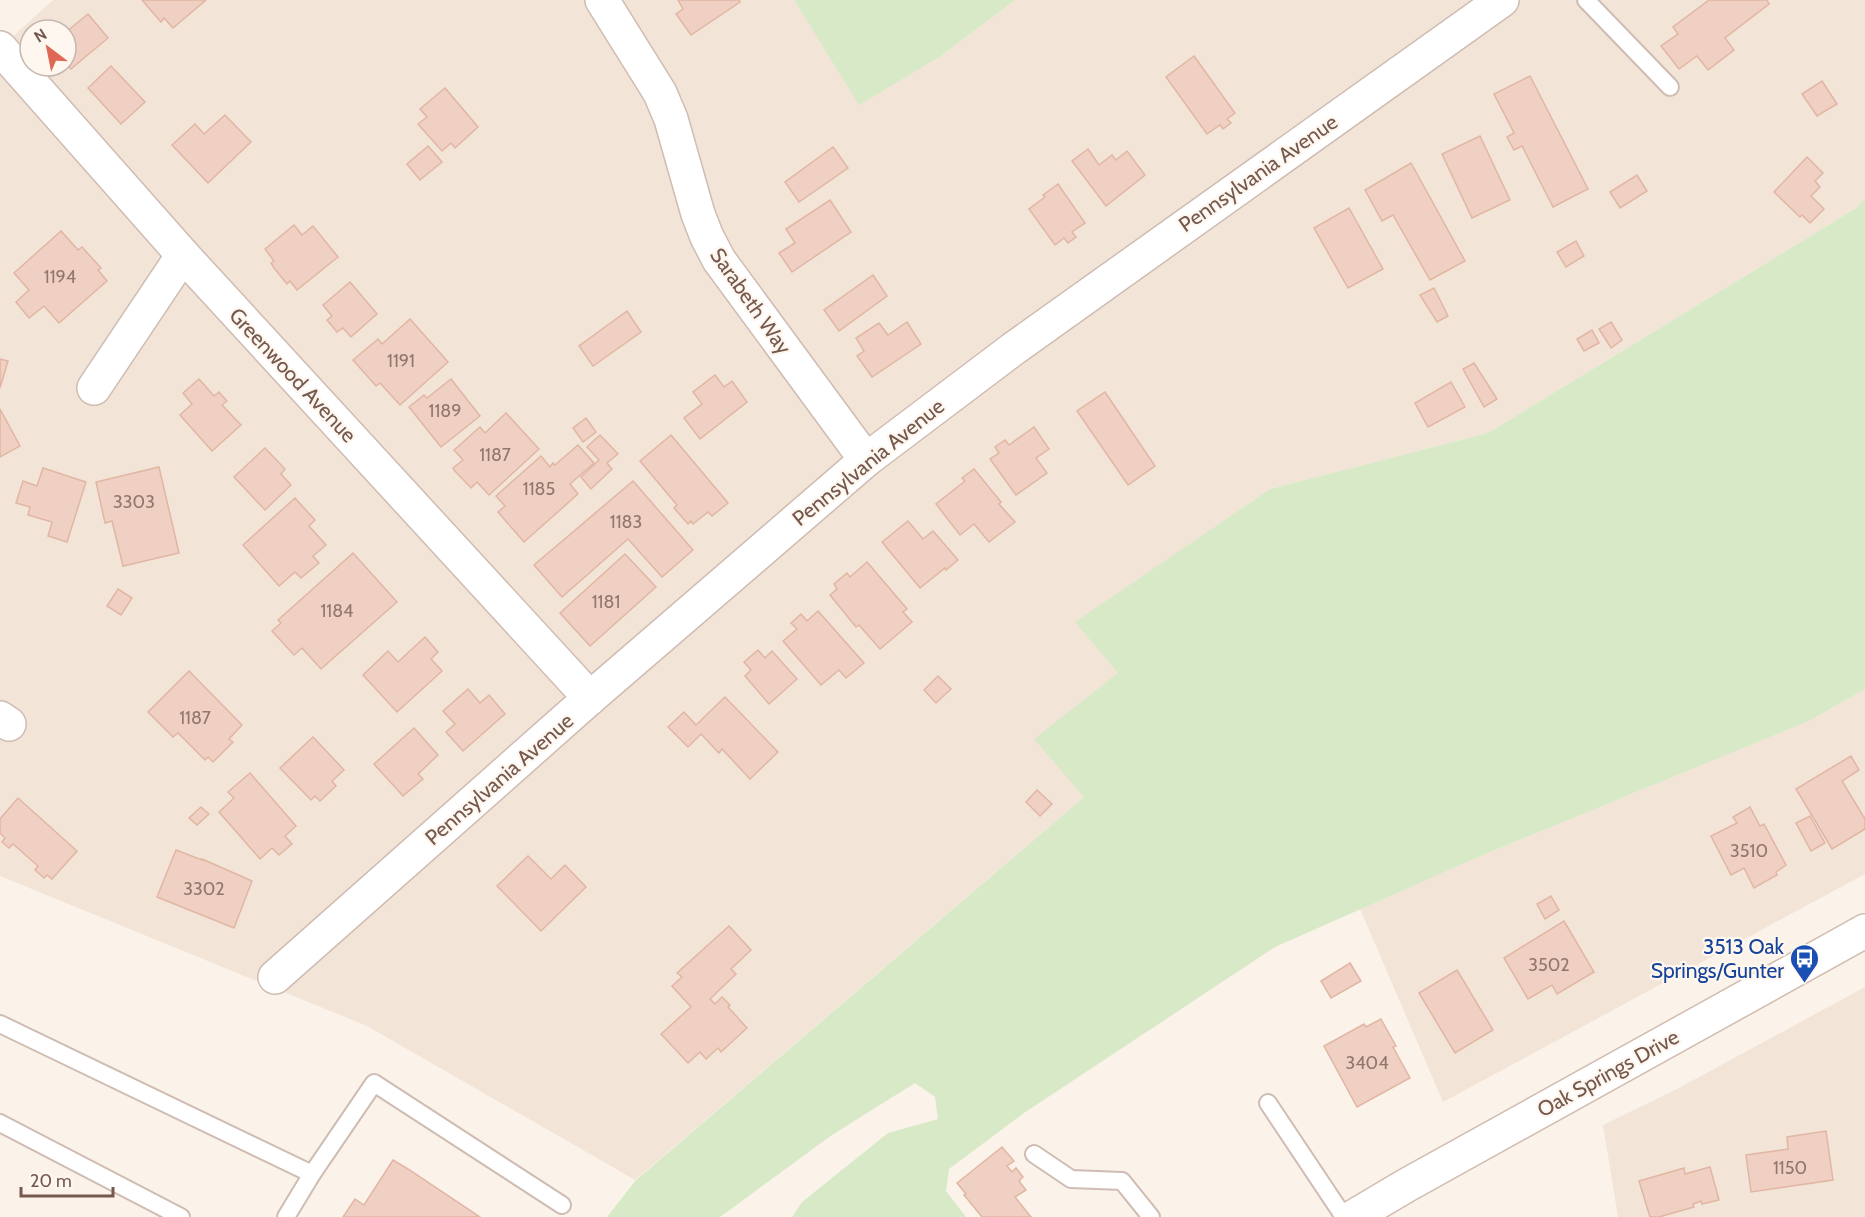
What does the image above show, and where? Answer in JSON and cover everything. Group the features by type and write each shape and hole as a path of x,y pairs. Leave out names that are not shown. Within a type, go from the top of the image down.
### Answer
{"street":[{"name":"Sarabeth Way","path":"602,0 660,93 671,119 706,237 719,260 866,460"},
{"name":"Pennsylvania Avenue","path":"275,977 590,698 866,460 1013,349 1502,0"},
{"name":"Greenwood Avenue","path":"0,48 183,255 590,698"},
{"path":"94,388 183,255"},
{"name":"Oak Springs Drive","path":"1353,1217 1865,933"}],"lane":[{"path":"1586,0 1670,87"},
{"path":"0,1024 312,1174"},
{"path":"286,1217 312,1174 374,1083 562,1205"},
{"path":"1268,1103 1344,1217"},
{"path":"0,1123 181,1217"},
{"path":"1034,1154 1071,1179 1122,1181 1151,1217"}],"shaded area":[{"path":"53,0 794,0 859,104 941,56 1015,0 1865,0 1865,197 1858,207 1488,433 1270,489 1076,622 1118,673 1084,797 635,1180 367,1026 0,876 0,48 18,32 18,78 78,78 78,18 33,18"},
{"path":"1865,689 1865,874 1443,1102 1360,909 1483,855 1809,721"},
{"path":"1865,987 1865,1217 1618,1217 1603,1125 1677,1089"}],"green space":[{"path":"794,0 1015,0 941,56 859,105"},
{"path":"1865,197 1865,689 1809,721 1483,855 1275,947 1024,1113 949,1169 946,1191 966,1217 792,1217 802,1202 888,1133 938,1119 935,1097 915,1083 832,1135 720,1217 607,1217 636,1180 1084,797 1034,739 1118,673 1075,622 1270,489 1488,433 1858,207"}],"building":[{"path":"142,0 206,0 173,28 164,18 161,22"},
{"path":"678,0 739,0 740,2 691,35 676,14 683,9"},
{"path":"1709,0 1767,0 1769,4 1725,38 1734,50 1708,70 1697,56 1679,69 1661,46 1678,34 1673,27"},
{"path":"88,14 108,38 78,63 78,22"},
{"path":"1194,56 1235,113 1227,119 1231,123 1223,129 1220,125 1207,134 1166,77"},
{"path":"111,66 145,102 121,124 88,88"},
{"path":"1530,76 1588,189 1553,207 1522,146 1514,150 1507,137 1514,133 1494,94"},
{"path":"1822,81 1837,104 1817,116 1802,94"},
{"path":"445,88 478,127 455,148 451,143 442,151 418,124 427,117 420,109"},
{"path":"225,115 251,142 208,183 172,145 195,124 204,134"},
{"path":"1480,136 1510,200 1472,218 1442,154"},
{"path":"428,146 442,162 420,180 407,164"},
{"path":"833,147 848,168 799,202 785,182"},
{"path":"1088,149 1099,165 1112,155 1116,160 1127,151 1145,175 1106,206 1072,161"},
{"path":"1807,157 1823,173 1815,181 1820,187 1811,196 1824,209 1810,223 1802,215 1800,217 1774,192"},
{"path":"1411,163 1465,261 1430,280 1393,215 1382,221 1365,190"},
{"path":"1637,175 1647,191 1620,208 1610,192"},
{"path":"1058,184 1085,223 1072,232 1076,237 1068,243 1064,238 1055,245 1029,209"},
{"path":"830,200 851,232 792,272 779,253 795,243 786,229"},
{"path":"1349,208 1383,269 1348,288 1314,228"},
{"path":"294,225 302,235 313,226 338,257 297,290 290,281 287,284 274,268 271,263 274,261 265,249"},
{"path":"61,231 78,250 82,247 101,268 98,270 107,281 59,323 44,306 29,318 16,302 29,290 14,273"},
{"path":"1576,241 1584,256 1566,267 1557,252"},
{"path":"873,275 887,296 839,331 824,310"},
{"path":"350,282 377,314 351,337 343,328 337,332 327,320 332,316 323,305"},
{"path":"1434,288 1448,316 1437,322 1420,295"},
{"path":"627,311 641,332 593,366 579,346"},
{"path":"410,319 448,362 400,405 380,383 376,386 353,360 378,339 382,344"},
{"path":"907,322 921,344 872,377 857,356 864,351 856,338 879,323 888,335"},
{"path":"1611,322 1622,340 1611,348 1599,329"},
{"path":"1592,330 1599,343 1584,351 1577,339"},
{"path":"0,359 8,361 0,388"},
{"path":"1474,363 1497,399 1484,407 1463,369"},
{"path":"715,375 724,387 732,381 747,402 700,439 684,418 702,404 693,392"},
{"path":"199,379 214,396 219,392 227,401 222,405 241,425 212,451 180,415 192,404 183,393"},
{"path":"451,379 480,416 441,447 409,407 424,395 427,398"},
{"path":"1451,382 1465,407 1428,427 1415,403"},
{"path":"1105,392 1155,466 1128,485 1077,411"},
{"path":"0,409 20,446 0,457"},
{"path":"506,413 539,449 489,495 477,482 471,488 454,470 453,468 463,460 454,450 480,427 485,433"},
{"path":"586,418 596,432 583,442 573,428"},
{"path":"1034,427 1049,449 1036,458 1047,473 1016,495 990,459 999,453 995,447 1005,440 1009,445"},
{"path":"600,435 618,454 607,463 612,469 591,489 581,477 599,460 587,447"},
{"path":"671,435 728,503 712,516 708,512 693,524 691,521 688,524 674,508 677,505 640,461"},
{"path":"578,445 594,463 570,484 578,494 524,542 498,512 505,506 496,496 541,456 550,467"},
{"path":"265,448 285,469 281,474 291,485 265,510 234,477"},
{"path":"159,467 179,553 123,566 112,521 105,523 96,482"},
{"path":"43,468 86,482 67,542 48,536 52,522 28,515 30,507 16,503 23,481 37,486"},
{"path":"974,469 1015,522 989,542 974,524 960,535 936,504 965,481 962,478"},
{"path":"633,481 693,550 662,577 628,539 562,597 534,565"},
{"path":"295,498 315,520 309,526 326,545 313,556 319,563 301,578 295,572 279,586 243,545"},
{"path":"908,521 923,539 933,531 958,560 920,588 882,542"},
{"path":"353,553 397,602 321,669 302,648 294,655 272,631 281,623 278,620"},
{"path":"625,554 656,587 590,646 560,613"},
{"path":"867,562 907,609 903,612 912,622 880,649 859,625 856,627 830,595 837,589 834,584 847,573 850,577"},
{"path":"118,589 132,598 121,615 107,606"},
{"path":"818,611 864,663 846,678 839,670 821,685 783,641 797,629 791,623 801,614 807,621"},
{"path":"425,637 438,652 431,659 442,671 397,712 363,675 388,651 398,662"},
{"path":"758,650 765,658 772,651 797,679 769,704 745,676 751,670 744,662"},
{"path":"189,671 242,725 229,739 233,742 213,762 208,757 205,760 178,733 173,737 148,712"},
{"path":"938,676 951,689 936,703 924,690"},
{"path":"468,689 480,703 489,695 505,714 463,751 446,732 455,724 443,711"},
{"path":"725,697 778,752 750,779 722,749 719,753 701,734 688,747 668,727 684,712 696,725"},
{"path":"414,728 438,755 418,774 423,779 403,796 374,764"},
{"path":"313,737 344,770 332,781 336,786 320,801 315,796 311,800 280,768"},
{"path":"1851,756 1859,770 1842,781 1865,819 1865,829 1832,849 1796,789"},
{"path":"250,773 296,826 285,836 292,844 279,855 272,848 260,859 219,812 234,798 228,792"},
{"path":"1037,790 1052,804 1040,816 1026,802"},
{"path":"18,798 77,851 52,879 47,875 44,878 35,870 38,866 13,844 9,848 2,842 5,838 0,833 0,819"},
{"path":"201,807 209,814 197,825 189,818"},
{"path":"1750,807 1760,826 1764,824 1786,865 1776,872 1777,875 1754,888 1744,868 1731,875 1711,836 1737,823 1733,817"},
{"path":"1810,816 1825,843 1811,851 1796,823"},
{"path":"176,850 252,881 234,928 157,897"},
{"path":"528,856 551,879 565,865 586,887 541,931 497,886"},
{"path":"1551,896 1559,910 1545,919 1537,904"},
{"path":"1564,921 1594,972 1557,994 1552,985 1528,999 1504,958"},
{"path":"729,926 751,950 731,969 736,974 710,999 715,1004 722,997 747,1028 721,1052 718,1048 706,1059 700,1052 688,1063 661,1034 691,1007 672,986 682,977 677,973"},
{"path":"1350,963 1361,981 1331,998 1321,981"},
{"path":"1457,970 1493,1030 1455,1053 1419,993"},
{"path":"1381,1019 1410,1078 1357,1107 1324,1046 1364,1024 1366,1027"},
{"path":"1826,1131 1833,1180 1751,1192 1746,1155 1788,1149 1787,1137"},
{"path":"1002,1147 1014,1161 1007,1166 1012,1172 1016,1168 1023,1177 1019,1181 1026,1190 1015,1197 1031,1217 982,1217 957,1183"},
{"path":"393,1160 480,1217 343,1217 355,1199 364,1205"},
{"path":"1710,1167 1719,1200 1702,1204 1701,1201 1693,1204 1694,1207 1659,1217 1650,1217 1639,1181 1684,1168 1685,1174"}],"place":[{"name":"3513 Oak Springs/Gunter","path":"1805,984"}]}
